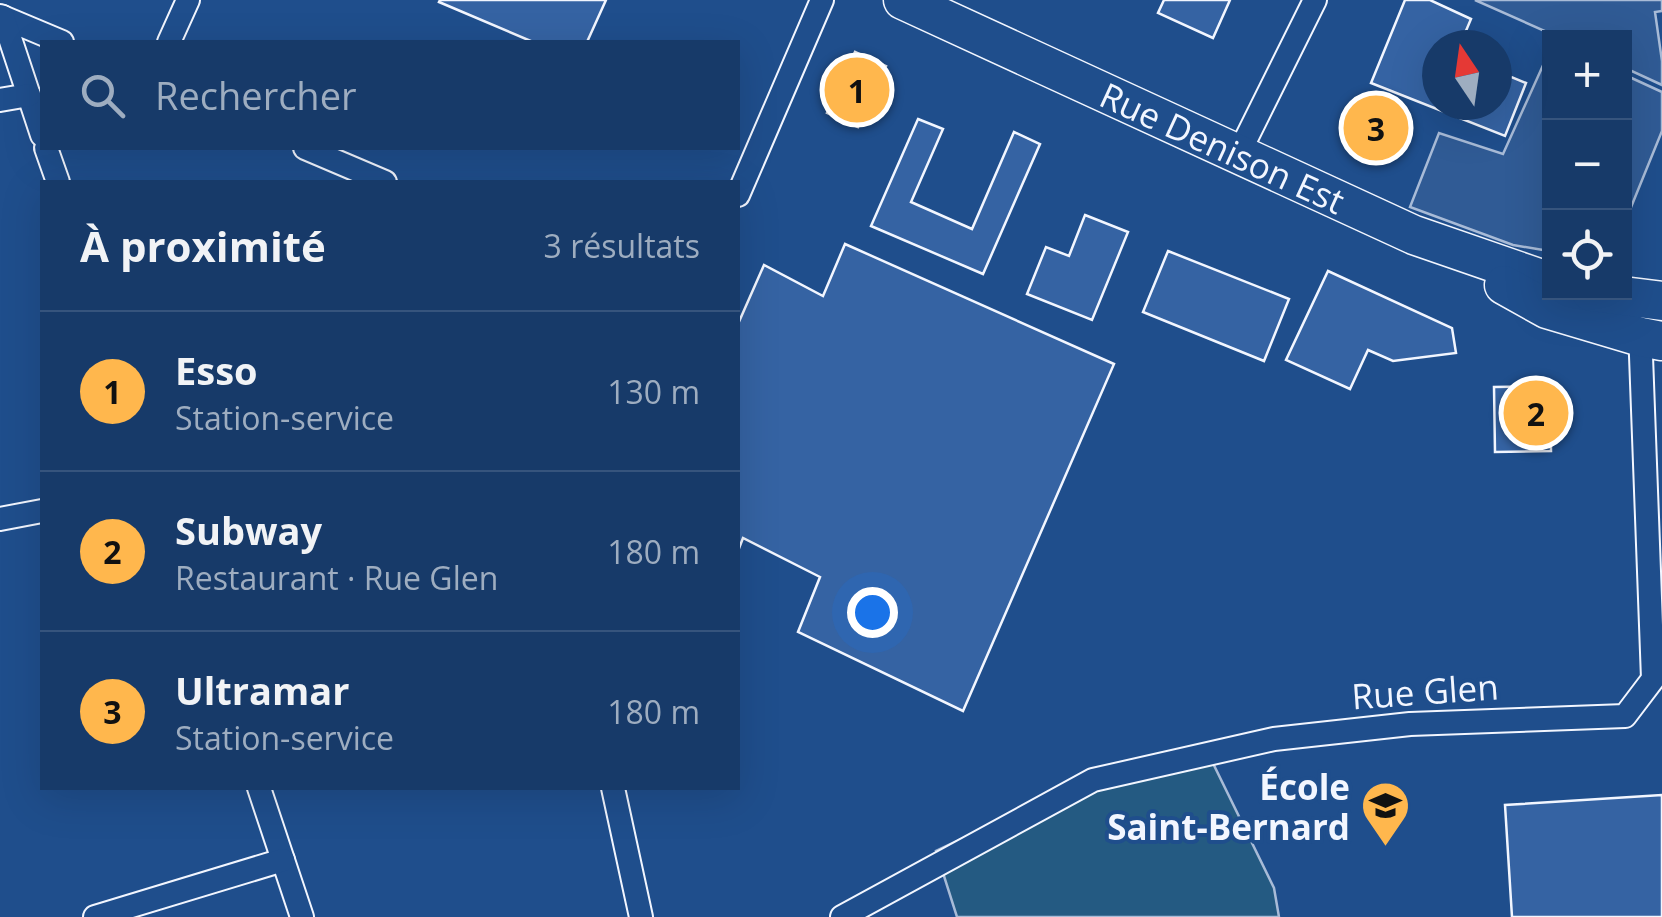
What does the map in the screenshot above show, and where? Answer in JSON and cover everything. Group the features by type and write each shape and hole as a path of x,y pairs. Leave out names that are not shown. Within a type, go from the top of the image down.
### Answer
{"main road":[{"name":"Rue Denison Est","path":"903,0 1414,235 1542,279"},
{"path":"1414,235 1548,309 1651,339"}],"street":[{"path":"171,40 188,0"},
{"path":"740,190 822,0"},
{"path":"1238,155 1315,0"},
{"path":"2,17 57,40"},
{"path":"2,17 40,130"},
{"path":"0,100 29,96"},
{"path":"47,150 57,180"},
{"path":"309,150 381,180"},
{"name":"Rue Glen","path":"842,917 1093,780 1274,740 1410,724 1625,716 1654,679 1651,300"},
{"path":"0,519 40,511"},
{"path":"259,790 302,917"},
{"path":"612,790 641,917"},
{"path":"95,917 283,860"}],"shaded area":[{"path":"1475,0 1662,0 1662,11 1655,12 1662,85 1632,71 1632,30 1542,30"},
{"path":"1542,68 1542,250 1513,245 1410,207 1439,133 1503,154"},
{"path":"1632,78 1662,92 1662,131 1632,205"},
{"path":"1206,749 1274,888 1279,917 957,917 936,851 1014,814"}],"building":[{"path":"606,0 588,40 528,40 439,2"},
{"path":"1164,0 1230,0 1213,38 1158,13"},
{"path":"1405,0 1430,0 1471,19 1466,30 1422,30 1422,103 1371,83"},
{"path":"855,52 886,66 858,127 827,113"},
{"path":"1512,77 1526,83 1512,118"},
{"path":"918,119 943,129 911,202 972,229 1014,132 1040,144 983,274 871,226"},
{"path":"1465,120 1511,120 1505,136"},
{"path":"1085,215 1128,232 1092,320 1027,294 1046,247 1069,256"},
{"path":"845,244 1114,364 963,711 798,632 820,577 743,538 740,546 740,319 764,265 823,296"},
{"path":"1168,251 1289,299 1264,361 1143,312"},
{"path":"1328,271 1452,328 1456,353 1393,361 1368,350 1350,389 1286,360"},
{"path":"1550,386 1551,451 1495,452 1494,387"},
{"path":"1662,795 1662,917 1512,917 1505,805"}],"place":[{"name":"Esso","path":"857,90"},
{"name":"Ultramar","path":"1376,128"},
{"name":"Subway","path":"1536,413"},
{"name":"École Saint-Bernard","path":"1385,848"}]}
